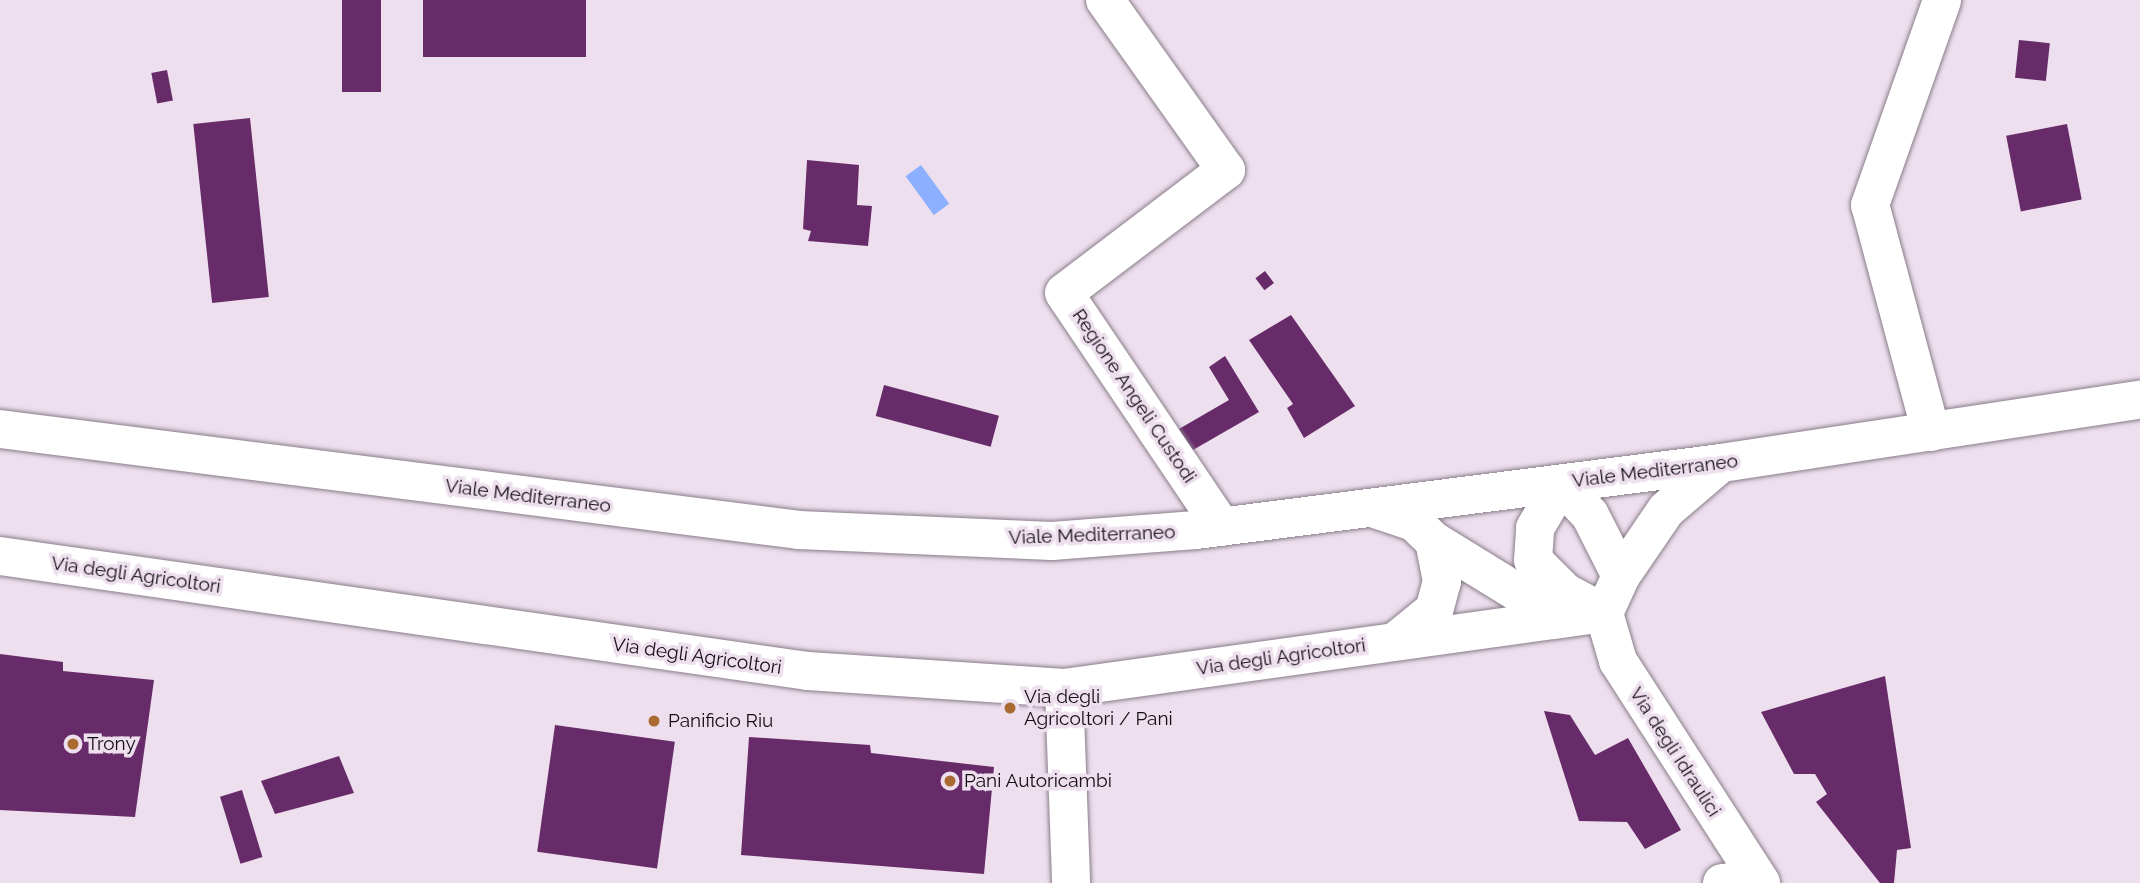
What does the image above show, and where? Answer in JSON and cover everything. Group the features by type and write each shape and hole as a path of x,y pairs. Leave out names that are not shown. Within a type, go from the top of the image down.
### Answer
{"street":[{"name":"Regione Angeli Custodi","path":"1105,0 1226,170 1064,293 1222,527"},
{"path":"1931,432 1870,205 1942,0"},
{"name":"Viale Mediterraneo","path":"0,429 799,530 1052,541 1222,527 1561,484 1721,463 2140,400"},
{"path":"1604,613 1621,576 1667,510 1721,463"},
{"path":"1485,629 1520,594 1534,560 1535,528 1561,484 1590,515 1621,576"},
{"path":"1372,508 1414,522 1434,541 1520,594 1604,613"},
{"path":"1396,641 1434,610 1442,581 1434,541"},
{"name":"Via degli Agricoltori","path":"0,556 808,671 1064,688 1604,613"},
{"path":"1534,560 1565,592 1604,613"},
{"name":"Via degli Idraulici","path":"1604,613 1618,661 1747,882"},
{"path":"1064,688 1071,883"}],"water":[{"path":"921,165 949,204 934,215 906,176"}],"building":[{"path":"342,0 381,0 381,92 342,92"},
{"path":"423,0 586,0 586,57 423,57"},
{"path":"2019,40 2050,43 2046,81 2015,78"},
{"path":"167,70 173,100 157,103 151,73"},
{"path":"250,118 269,297 212,303 193,124"},
{"path":"2067,124 2082,200 2021,211 2006,136"},
{"path":"807,160 859,165 857,205 872,206 868,246 808,241 811,231 803,229"},
{"path":"1265,271 1274,283 1264,290 1255,278"},
{"path":"1291,315 1355,406 1304,438 1287,408 1293,404 1249,340"},
{"path":"1225,356 1259,412 1186,454 1172,433 1229,400 1209,367"},
{"path":"884,385 999,416 991,447 876,416"},
{"name":"Trony","path":"0,654 63,662 63,671 154,680 135,817 0,810"},
{"path":"1885,676 1911,848 1897,850 1894,883 1880,883 1816,802 1827,794 1815,774 1794,774 1761,712"},
{"path":"1544,711 1570,715 1595,755 1628,738 1681,830 1645,849 1627,822 1579,821"},
{"path":"555,725 675,742 657,869 537,852"},
{"path":"749,737 870,745 871,753 994,767 984,874 741,855"},
{"path":"339,756 354,793 275,814 261,781"},
{"path":"242,790 262,857 240,864 220,797"}],"place":[{"name":"Via degli Agricoltori / Pani","path":"1010,708"},
{"name":"Panificio Riu","path":"654,721"},
{"name":"Trony","path":"73,744"},
{"name":"Pani Autoricambi","path":"950,781"}]}
